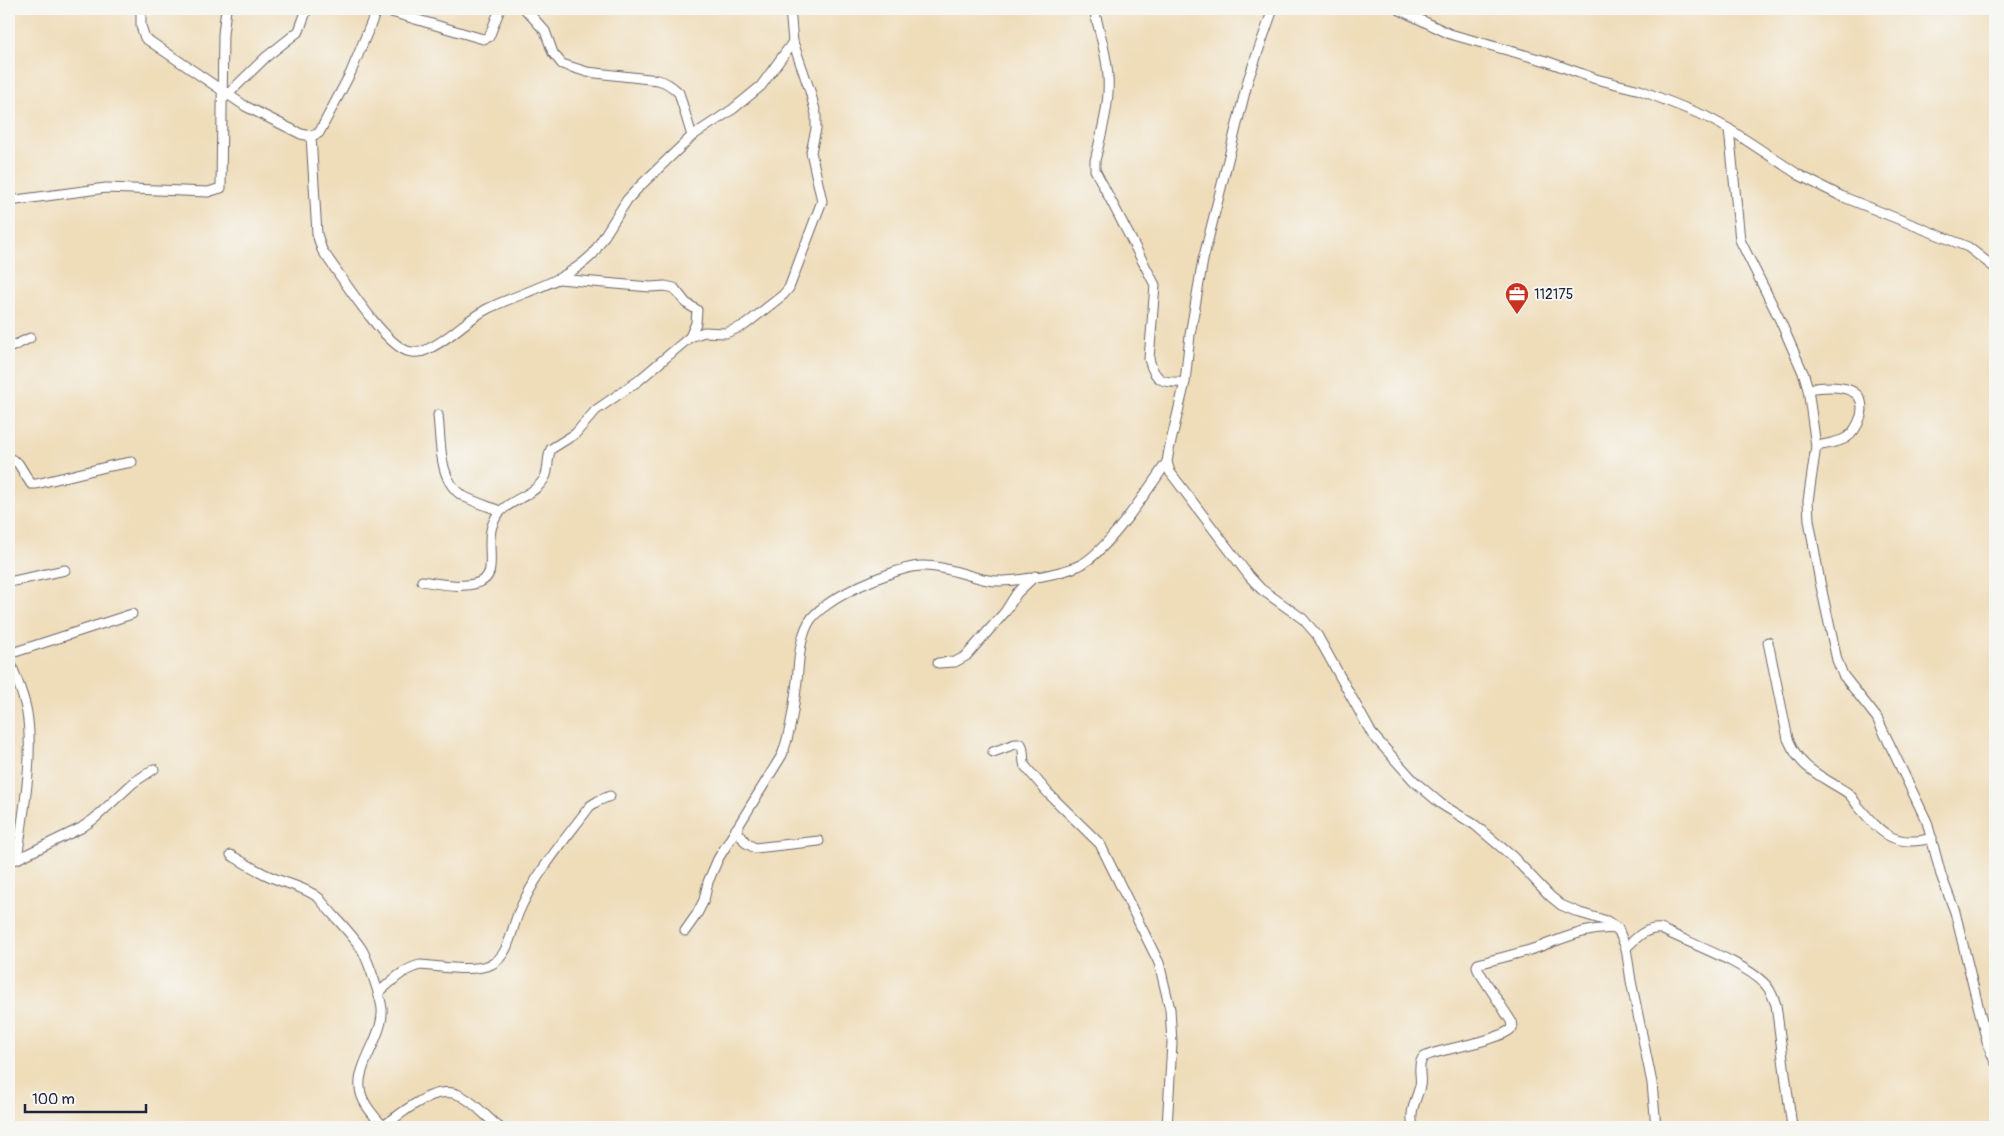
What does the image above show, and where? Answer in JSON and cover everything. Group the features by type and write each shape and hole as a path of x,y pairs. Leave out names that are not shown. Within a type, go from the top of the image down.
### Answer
{"street":[{"path":"141,9 141,26 145,38 224,95 301,134 311,136 319,133 351,72 377,9"},
{"path":"9,201 106,188 163,192 208,192 218,190 221,185 224,95 223,34 226,9"},
{"path":"224,95 266,57 299,31 307,9"},
{"path":"382,9 483,39 489,37 500,9"},
{"path":"525,9 545,31 556,58 568,67 587,72 658,80 674,89 679,93 692,136"},
{"path":"422,581 460,586 484,579 489,574 491,568 489,539 496,518 500,511 520,500 543,480 551,449 575,434 596,410 638,381 690,337 704,332 720,333 736,330 754,319 789,288 820,207 821,193 811,152 816,129 816,114 810,90 793,42 790,9"},
{"path":"1094,9 1106,55 1108,77 1107,96 1095,160 1095,170 1155,284 1149,359 1152,371 1158,379 1168,382 1185,382"},
{"path":"685,931 704,900 708,882 718,859 775,767 789,738 804,631 810,620 819,610 828,602 868,583 909,568 922,566 937,567 999,582 1070,569 1089,560 1099,551 1139,502 1167,462 1185,382 1194,303 1205,250 1248,80 1273,9"},
{"path":"1398,9 1450,34 1546,61 1596,79 1656,96 1705,116 1729,129 1799,175 1841,196 1968,248 1995,268"},
{"path":"311,136 319,244 377,324 406,351 415,353 441,343 488,308 559,279 586,261 593,254 638,186 692,136 755,91 793,42"},
{"path":"1729,129 1740,240 1780,318 1808,389 1816,446 1808,501 1809,520 1837,660 1843,675 1877,718 1927,822 1941,876 1955,912 1987,1042 1995,1062"},
{"path":"559,279 674,288 686,303 697,310 696,323 690,337"},
{"path":"9,348 30,338"},
{"path":"1808,389 1825,386 1842,387 1858,396 1862,403 1860,419 1853,432 1839,441 1816,446"},
{"path":"438,415 443,463 445,472 452,485 464,496 500,511"},
{"path":"9,458 18,463 31,484 132,462"},
{"path":"1167,462 1174,479 1207,518 1249,576 1262,589 1303,619 1318,635 1372,734 1414,781 1441,804 1475,825 1514,858 1550,896 1561,904 1580,913 1607,921 1618,929 1626,948 1630,981 1652,1083 1656,1127"},
{"path":"9,582 66,570"},
{"path":"938,663 955,662 966,656 1005,612 1017,593 1036,576"},
{"path":"9,654 132,614"},
{"path":"1768,642 1788,739 1793,752 1806,767 1849,794 1876,826 1891,837 1904,842 1916,842 1932,838"},
{"path":"9,658 25,703 28,720 29,753 13,860"},
{"path":"993,752 1015,744 1021,744 1025,766 1048,793 1100,844 1159,963 1170,1009 1172,1043 1167,1127"},
{"path":"13,860 94,820 133,783 154,769"},
{"path":"378,992 403,971 411,967 420,965 484,967 500,958 505,950 526,896 538,876 590,806 598,800 610,796"},
{"path":"736,829 746,843 755,848 819,840"},
{"path":"231,854 252,867 276,879 305,889 319,898 361,948 378,992 382,1010 381,1022 358,1084 367,1106 384,1126 434,1094 450,1091 464,1097 498,1127"},
{"path":"1413,1127 1411,1113 1420,1088 1420,1064 1425,1054 1450,1050 1499,1036 1509,1032 1512,1028 1511,1021 1478,970 1476,966 1478,964 1538,947 1565,936 1597,929 1618,929"},
{"path":"1626,948 1647,930 1661,929 1747,970 1767,986 1776,1005 1792,1127"}],"place":[{"name":"112175","path":"1517,315"}]}
